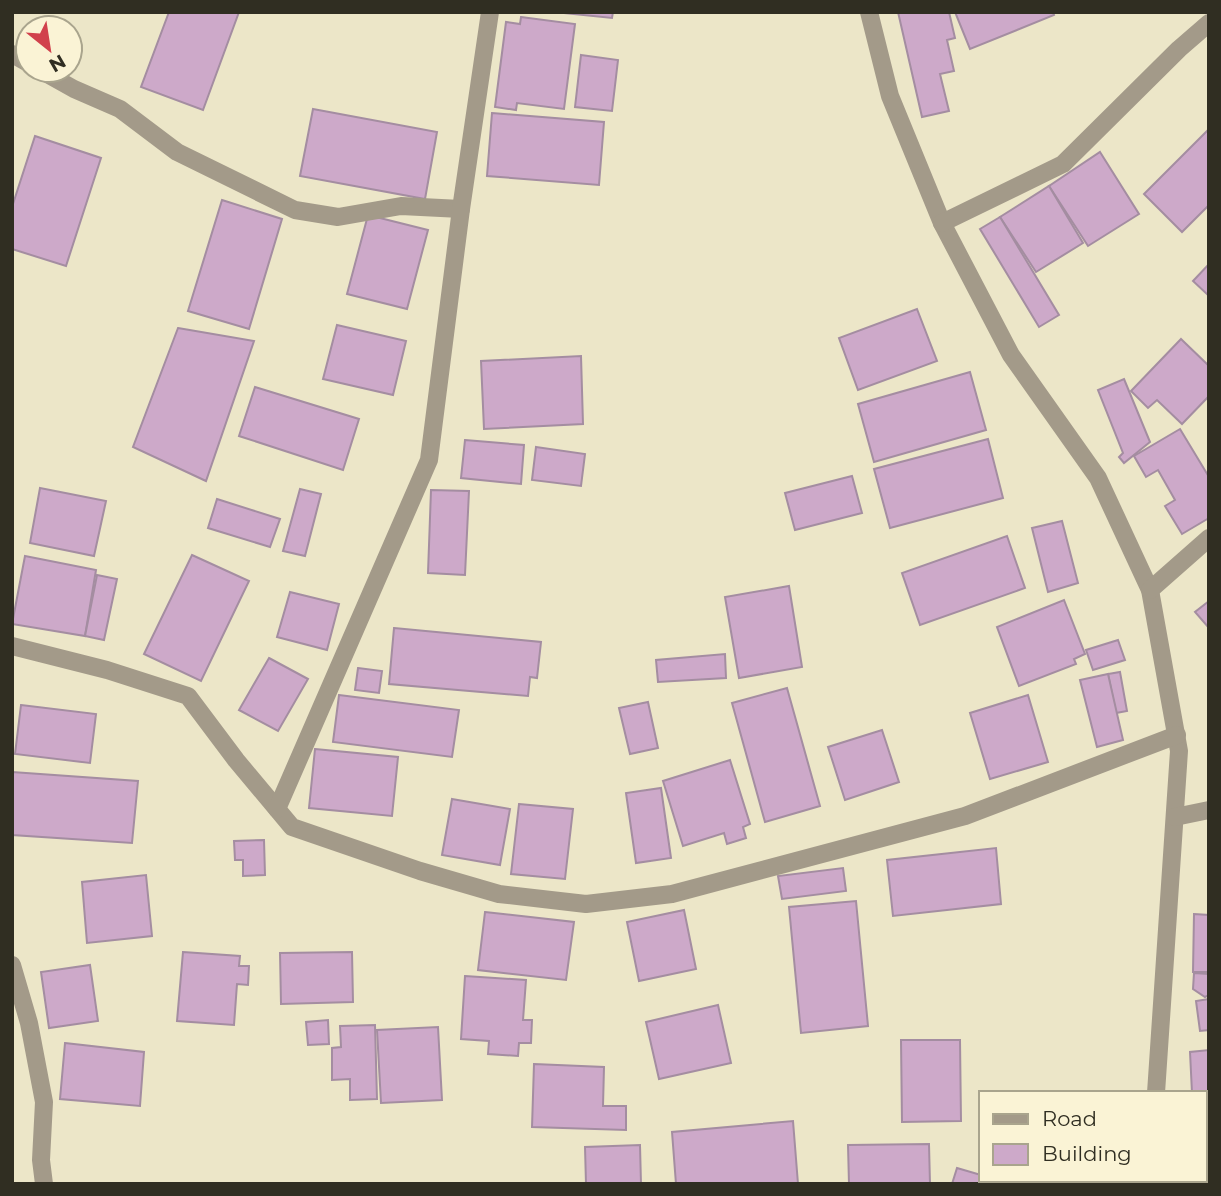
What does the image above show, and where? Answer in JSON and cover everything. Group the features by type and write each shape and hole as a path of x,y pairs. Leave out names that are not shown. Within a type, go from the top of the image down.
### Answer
{"street":[{"path":"277,809 429,460 461,209 490,12"},
{"path":"869,12 890,96 942,223 1011,355 1098,478 1150,590 1179,751 1156,1091"},
{"path":"942,223 1063,164 1209,23"},
{"path":"65,84 120,109 177,152 295,210 338,217 401,206 461,209"},
{"path":"1150,590 1209,538"},
{"path":"12,652 13,646 107,670 188,696 292,827 420,871 499,894 586,904 672,894 965,817 1177,735"},
{"path":"1175,817 1209,810"},
{"path":"12,965 29,1023 44,1102 41,1160 44,1184"}],"building":[{"path":"169,12 239,12 203,110 141,87"},
{"path":"554,12 613,12 612,18"},
{"path":"898,12 949,12 955,38 947,40 954,71 940,74 949,111 922,117"},
{"path":"955,12 1053,12 1054,15 970,49"},
{"path":"521,17 575,24 564,109 517,103 516,110 495,107 506,22 520,24"},
{"path":"581,55 618,60 612,111 575,107"},
{"path":"313,109 437,132 425,199 300,176"},
{"path":"492,113 604,122 599,185 487,176"},
{"path":"1209,129 1209,205 1182,232 1144,194"},
{"path":"35,136 101,158 66,266 12,249 12,207"},
{"path":"1100,152 1139,214 1088,246 1049,186"},
{"path":"1049,186 1083,243 1036,272 1000,217"},
{"path":"222,200 282,219 249,329 188,311"},
{"path":"368,215 428,230 407,309 347,294"},
{"path":"1000,217 1059,315 1039,327 980,229"},
{"path":"1209,264 1209,296 1193,281"},
{"path":"917,309 937,361 858,390 839,338"},
{"path":"337,325 406,341 393,395 323,379"},
{"path":"178,328 254,341 206,481 133,447"},
{"path":"1181,339 1209,366 1209,396 1182,424 1157,400 1148,408 1131,391"},
{"path":"581,356 583,424 484,429 481,361"},
{"path":"970,372 986,430 874,462 858,404"},
{"path":"1124,379 1150,442 1124,463 1119,457 1123,453 1098,390"},
{"path":"255,387 359,419 343,470 239,436"},
{"path":"1180,429 1209,477 1209,518 1182,534 1165,506 1175,500 1158,470 1146,477 1134,456"},
{"path":"988,439 1003,498 890,528 874,469"},
{"path":"465,440 524,445 521,484 461,478"},
{"path":"536,447 585,454 581,486 532,480"},
{"path":"852,476 862,513 795,530 785,493"},
{"path":"40,488 106,501 94,556 30,543"},
{"path":"300,489 321,494 305,556 283,551"},
{"path":"431,490 469,491 465,575 428,573"},
{"path":"217,499 280,519 270,547 208,528"},
{"path":"1062,521 1078,583 1048,592 1032,528"},
{"path":"1007,536 1025,588 920,625 902,573"},
{"path":"192,555 249,581 201,681 144,654"},
{"path":"25,556 96,570 85,636 12,624"},
{"path":"97,575 117,579 104,640 85,636"},
{"path":"789,586 802,667 739,678 725,597"},
{"path":"290,592 339,604 327,650 277,637"},
{"path":"1064,600 1085,654 1074,659 1076,664 1019,686 997,627"},
{"path":"1209,601 1209,628 1195,612"},
{"path":"394,628 541,642 537,678 530,677 528,696 389,684"},
{"path":"1118,640 1125,660 1093,670 1086,650"},
{"path":"725,654 726,678 658,682 656,660"},
{"path":"269,658 308,679 278,731 239,710"},
{"path":"358,668 382,671 379,693 355,690"},
{"path":"1120,672 1127,711 1116,713 1108,674"},
{"path":"1108,674 1123,740 1097,747 1080,680"},
{"path":"787,688 820,806 765,822 732,703"},
{"path":"339,695 459,710 452,757 333,742"},
{"path":"1028,695 1048,762 990,779 970,713"},
{"path":"648,702 658,748 630,754 619,708"},
{"path":"21,705 96,714 90,763 15,754"},
{"path":"882,730 899,782 845,800 828,747"},
{"path":"315,749 398,757 392,816 309,808"},
{"path":"730,760 750,824 743,827 746,838 727,844 724,833 683,846 663,781"},
{"path":"12,772 138,781 132,843 12,835"},
{"path":"661,788 671,858 636,863 626,793"},
{"path":"452,799 510,809 500,865 442,855"},
{"path":"519,804 573,809 565,879 511,874"},
{"path":"264,840 265,875 243,876 243,860 235,860 234,841"},
{"path":"996,848 1001,904 893,916 887,860"},
{"path":"843,868 846,891 782,899 778,876"},
{"path":"146,875 152,936 87,943 82,882"},
{"path":"856,901 868,1026 801,1033 789,907"},
{"path":"684,910 696,969 639,981 627,922"},
{"path":"485,912 574,922 566,980 478,970"},
{"path":"1194,914 1209,915 1209,972 1193,972"},
{"path":"183,952 240,956 239,966 249,966 248,985 237,984 234,1025 177,1021"},
{"path":"352,952 353,1002 281,1004 280,953"},
{"path":"90,965 98,1021 49,1028 41,972"},
{"path":"1194,973 1209,974 1209,995 1205,997 1193,989"},
{"path":"465,976 526,980 523,1020 532,1020 531,1043 519,1043 518,1056 488,1054 489,1041 461,1039"},
{"path":"1209,999 1209,1030 1200,1031 1196,1001"},
{"path":"718,1005 731,1063 659,1079 646,1022"},
{"path":"328,1020 329,1044 308,1045 306,1022"},
{"path":"375,1025 377,1099 350,1100 350,1079 332,1080 332,1048 341,1047 340,1026"},
{"path":"438,1027 442,1100 381,1103 377,1030"},
{"path":"901,1040 960,1040 961,1121 902,1122"},
{"path":"65,1043 144,1052 140,1106 60,1099"},
{"path":"1209,1050 1209,1108 1207,1091 1192,1091 1190,1052"},
{"path":"534,1064 604,1067 603,1106 626,1106 626,1130 532,1127"},
{"path":"793,1121 798,1184 676,1184 672,1132"},
{"path":"929,1144 930,1184 849,1184 848,1145"},
{"path":"640,1145 641,1184 586,1184 585,1147"},
{"path":"957,1168 979,1174 979,1182 1009,1184 952,1184"},
{"path":"1060,1182 1107,1182 1107,1184"}]}
